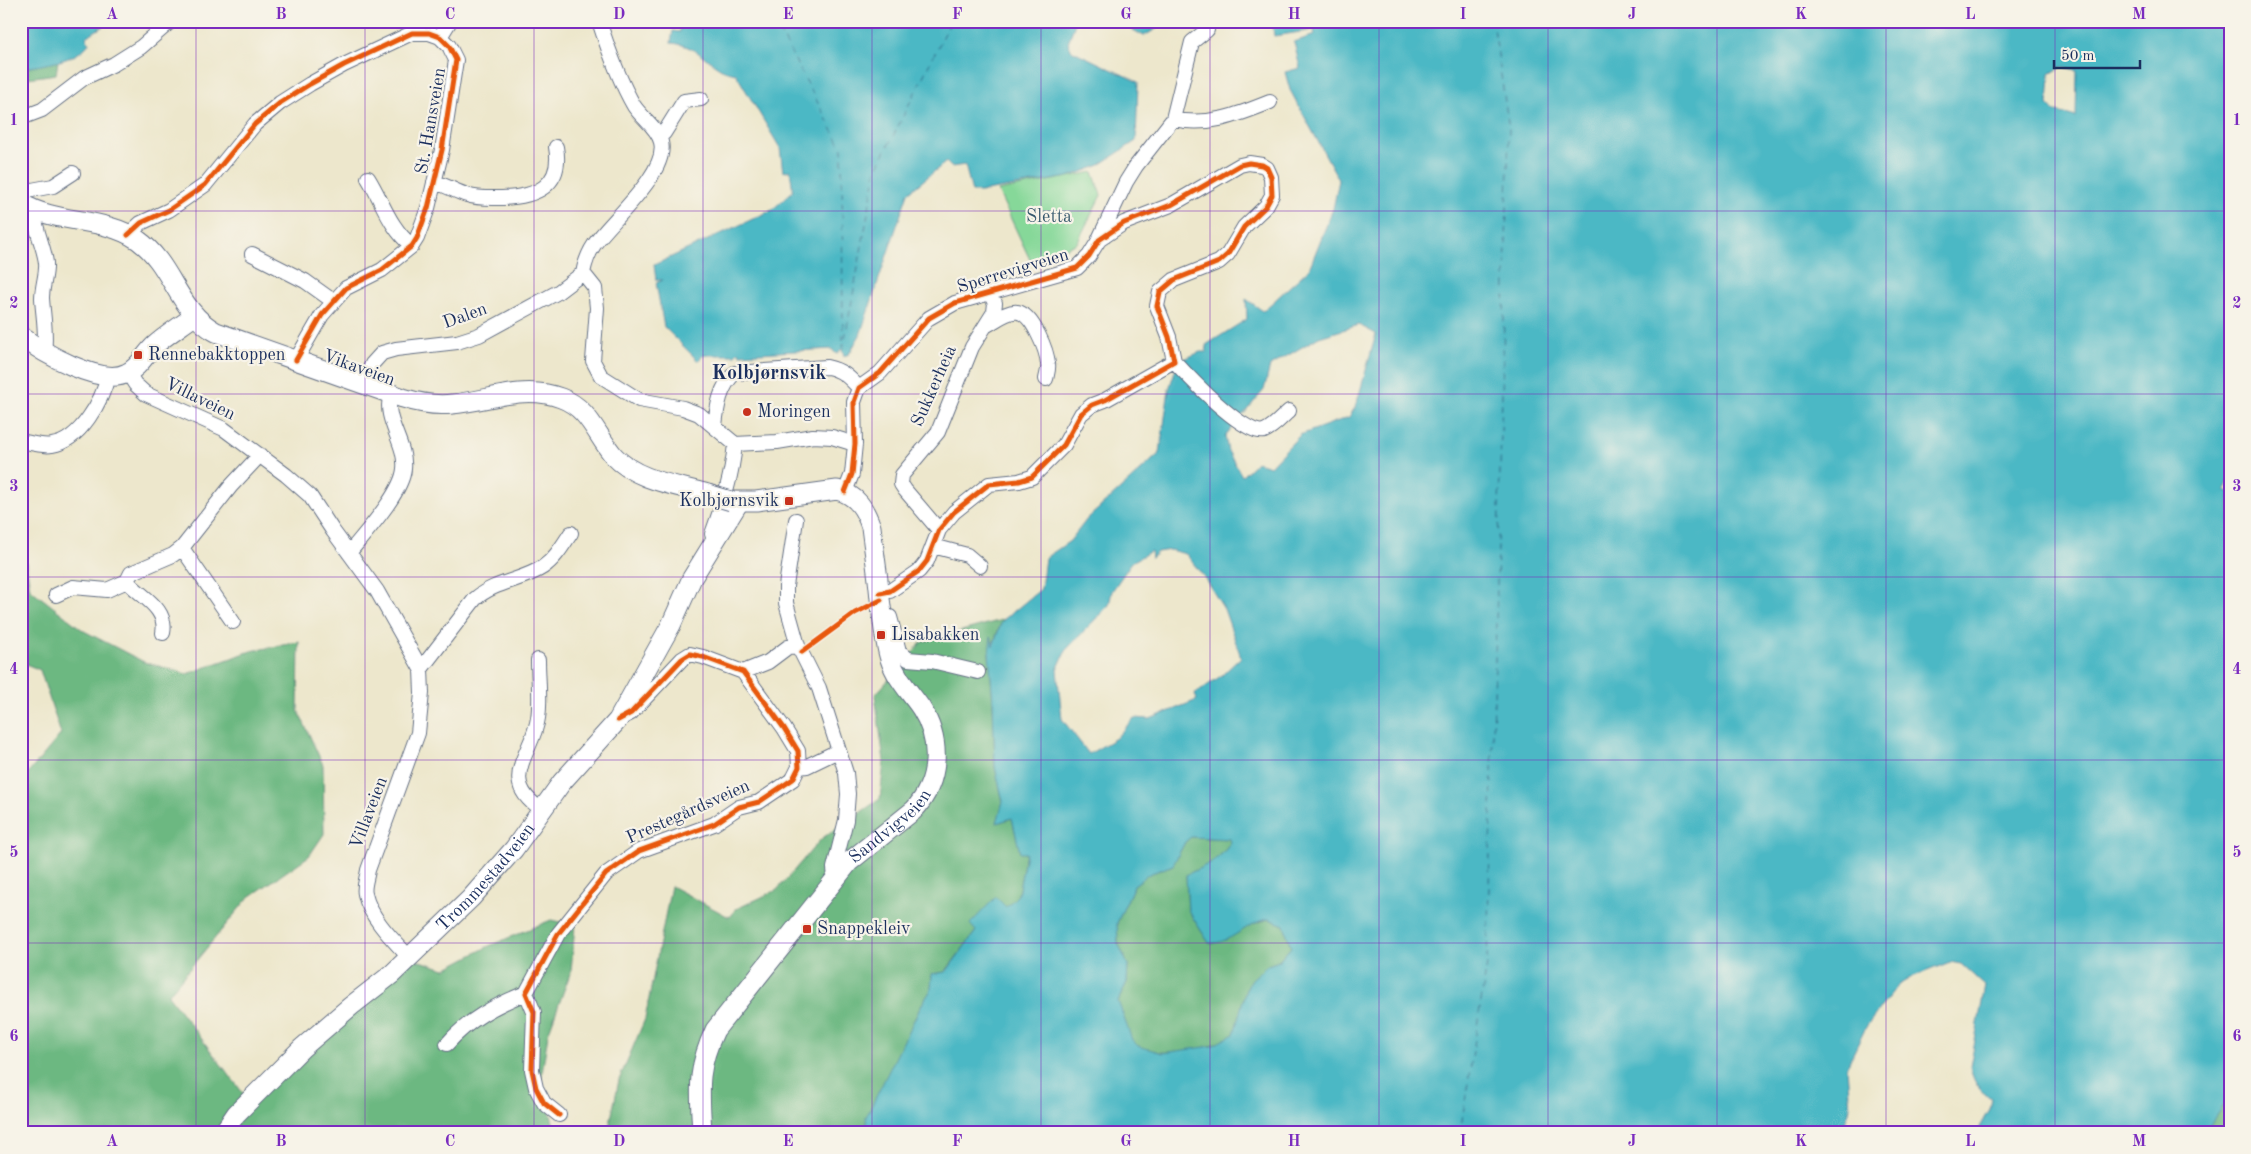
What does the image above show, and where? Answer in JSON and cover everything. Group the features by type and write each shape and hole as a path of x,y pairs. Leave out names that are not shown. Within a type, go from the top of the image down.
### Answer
{"main road":[{"name":"Vikaveien","path":"28,206 114,228 128,235 153,254 194,316 216,332 391,394 413,401 438,405 513,393 528,392 552,395 572,402 581,409 614,455 636,472 735,501 828,490 845,492"},
{"path":"21,336 44,353 84,370 108,375 128,373 156,345 194,316"},
{"name":"Sandvigveien","path":"702,1133 699,1104 700,1076 705,1053 715,1030 849,862 914,810 928,793 934,772 934,742 926,716 897,674 891,660 884,632 882,592 871,527 867,515 859,502 845,492"},
{"name":"Trommestadveien","path":"223,1133 236,1114 302,1048 410,958 471,898 514,849 562,782 618,720 671,624 692,578 735,501"}],"street":[{"path":"21,118 42,110 84,78 114,64 141,47 171,21"},
{"path":"128,235 141,223 169,210 205,185 255,124 280,103 344,65 412,33 430,33 440,37 450,21"},
{"path":"599,21 622,81 635,107 659,136 662,144 652,175 633,203 595,243 586,257 583,273 595,288 597,308 593,360 601,376 639,400 683,408 699,414 735,444 777,442 813,436 832,437 855,444"},
{"path":"1099,240 1126,182 1136,166 1173,120 1192,42 1207,30"},
{"name":"St. Hansveien","path":"296,360 322,315 333,301 346,288 382,270 412,246 417,238 428,208 452,98 456,60 450,46 440,37"},
{"path":"659,136 664,133 684,102 701,99"},
{"path":"1173,120 1188,123 1221,119 1270,102"},
{"name":"St. Hansveien","path":"434,182 467,195 486,198 518,198 542,189 551,182 558,168 556,146"},
{"name":"Sperrevigveien","path":"859,388 880,373 929,318 954,303 1076,268 1089,256 1099,240 1124,223 1171,205 1240,165 1249,163 1262,165 1267,168 1271,176 1272,195 1266,206 1244,227 1228,254 1219,262 1174,280 1160,292 1156,306 1169,337 1174,361 1190,379 1239,421 1255,431 1265,430 1289,411"},
{"path":"21,192 53,186 73,173"},
{"path":"368,178 380,197 387,218 412,246"},
{"name":"Vikaveien","path":"28,206 43,246 46,265 42,296 46,342 44,353"},
{"path":"252,254 305,281 333,301"},
{"name":"Dalen","path":"363,384 372,364 382,353 396,349 457,342 479,335 558,292 583,273"},
{"name":"Sukkerheia","path":"938,530 901,484 902,475 938,432 972,348 994,312 995,303 990,293"},
{"path":"984,327 1012,311 1020,312 1030,320 1046,350 1048,367 1046,379"},
{"path":"978,672 932,661 908,659 899,651 882,592 890,591 919,571 927,561 938,530 954,512 988,484 1019,481 1032,477 1064,445 1081,414 1092,405 1105,400 1174,361"},
{"path":"715,426 717,404 728,379 735,373 826,367 838,369 846,374 859,388 854,402 855,444 852,474 845,492"},
{"name":"Villaveien","path":"128,373 135,384 146,394 224,429 260,455 310,496 377,591 421,669 422,693 418,733 368,870 364,892 369,907 380,923 410,958"},
{"path":"21,441 51,446 72,436 82,427 100,400 108,375"},
{"name":"Vikaveien","path":"349,553 385,508 404,470 404,457 390,415 388,402 391,394"},
{"name":"Trommestadveien","path":"692,578 722,507 733,469 735,444"},
{"path":"56,595 73,588 106,590 126,581 131,572 173,555 182,548 231,486 260,455"},
{"path":"796,520 786,586 786,603 798,646 819,688 846,773 848,794 846,820 834,868 836,878"},
{"path":"421,669 475,599 485,590 543,567 554,557 571,533"},
{"path":"933,546 968,556 980,566"},
{"path":"182,548 233,622"},
{"path":"126,581 160,612 165,624 163,633"},
{"path":"743,672 768,662 788,647 798,646"},
{"path":"618,720 631,713 682,659 690,654 703,656 743,672 784,728 798,751 799,767 807,766 838,751"},
{"path":"538,660 538,718 531,742 520,766 519,777 525,794 534,805 542,810"},
{"name":"Prestegårdsveien","path":"526,993 558,934 606,874 639,852 714,824 739,807 759,802 793,779 799,767"},
{"path":"448,1044 461,1028 502,1003 526,993 534,1012 532,1070 536,1088 544,1104 559,1115"}],"green space":[{"path":"58,61 56,74 21,79 21,69"},
{"name":"Sletta","path":"1093,172 1101,195 1077,243 1032,264 998,191"},
{"path":"21,527 30,589 84,631 144,662 187,674 251,651 299,642 298,710 323,765 324,834 309,856 248,898 168,995 246,1097 410,958 445,969 489,946 551,920 575,925 571,971 548,1034 541,1080 556,1133 21,1133 21,778 25,777 61,734 40,670 21,662"},
{"path":"1005,619 1002,621 989,653 995,767 1003,802 997,823 1012,818 1020,852 1026,853 1018,895 1006,907 996,898 976,931 945,972 932,974 931,990 922,1004 867,1117 867,1133 608,1133 619,1080 645,1019 671,886 729,917 736,909 777,890 821,839 880,799 884,761 875,695 922,642"},
{"path":"1191,837 1230,839 1231,842 1217,858 1186,875 1188,910 1209,943 1212,944 1239,932 1247,926 1269,919 1284,925 1291,947 1279,961 1268,965 1234,1034 1213,1045 1198,1049 1167,1052 1153,1051 1141,1047 1132,1041 1118,1001 1127,982 1128,965 1118,943 1117,923 1134,885 1149,874 1173,865 1185,842"},
{"path":"2230,1095 2230,1133 2204,1133"}],"water":[{"path":"21,21 111,21 86,37 89,43 76,54 58,61 21,69"},
{"path":"681,21 1076,21 1068,42 1071,50 1138,82 1136,141 1098,166 1068,177 980,192 972,192 965,165 951,167 946,162 908,193 860,335 849,354 844,356 842,349 836,354 832,349 740,354 739,351 735,355 703,355 698,361 664,327 656,283 663,280 656,280 654,265 772,210 793,191 790,170 783,172 780,148 736,74 727,72 690,48 671,43 673,31 680,32"},
{"path":"1117,21 1156,21 1161,26 1144,36"},
{"path":"1272,21 2230,21 2230,477 2225,491 2230,493 2230,1095 2204,1133 1976,1133 1990,1110 1992,1098 1987,1096 1977,1086 1970,1067 1985,986 1961,964 1950,962 1912,977 1897,986 1866,1027 1847,1068 1850,1109 1841,1133 867,1133 866,1117 922,1004 931,990 932,974 946,972 976,931 970,924 996,897 1006,907 1018,895 1026,853 1020,853 1012,818 997,823 1003,801 995,767 989,653 991,637 993,646 1002,621 1041,589 1045,558 1070,541 1087,519 1160,453 1169,389 1178,362 1200,352 1207,352 1206,345 1247,319 1246,299 1263,311 1309,269 1333,209 1339,180 1290,90 1285,72 1300,68 1294,42 1315,35 1314,30 1274,36","holes":["2061,67 2077,70 2076,117 2054,111 2048,104 2050,74","1359,325 1376,334 1356,406 1349,417 1300,435 1270,466 1257,462 1242,476 1228,451 1225,436 1264,390 1270,366 1319,337","1170,550 1186,554 1204,577 1224,609 1241,657 1221,676 1195,694 1197,700 1150,719 1134,718 1116,738 1089,754 1062,719 1057,670 1066,650 1109,605 1112,591 1132,562 1151,551 1152,558 1157,552","1191,837 1230,839 1231,842 1217,858 1186,875 1188,910 1209,943 1217,943 1232,937 1254,924 1269,919 1284,925 1291,947 1279,961 1268,965 1252,979 1246,989 1234,1034 1212,1046 1163,1053 1138,1046 1132,1040 1118,1001 1127,982 1128,965 1118,943 1117,923 1134,885 1149,874 1173,865 1185,842"]}],"ferry route":[{"path":"774,21 842,148 843,346"},
{"path":"843,349 876,170 951,21"},
{"path":"1460,1133 1487,964 1509,129 1493,21"}],"cycle path":[{"path":"128,235 141,223 169,210 205,185 255,124 280,103 344,65 412,33 429,33 440,37 449,46 456,60 442,150 428,208 417,238 412,246 382,270 346,288 322,315 296,360"},
{"path":"845,492 852,474 855,444 854,402 859,388 880,373 929,318 955,303 1077,268 1089,256 1099,240 1124,223 1171,205 1240,165 1249,163 1262,165 1267,168 1271,177 1272,195 1266,206 1244,227 1228,254 1219,262 1174,280 1160,292 1157,306 1169,337 1174,361 1105,400 1092,405 1081,414 1064,445 1032,477 1019,481 989,484 954,512 939,530 927,561 919,571 890,591 880,593"},
{"path":"802,652 855,613 881,600"},
{"path":"559,1115 544,1103 536,1088 532,1070 534,1012 526,993 558,934 606,874 639,851 714,824 739,807 759,802 793,779 799,767 798,751 784,728 743,672 703,657 690,654 682,659 631,713 618,720"}],"place":[{"name":"Rennebakktoppen","path":"138,355"},
{"name":"Moringen","path":"747,412"},
{"name":"Kolbjørnsvik","path":"789,501"},
{"name":"Lisabakken","path":"881,635"},
{"name":"Snappekleiv","path":"807,929"}],"district":[{"name":"Kolbjørnsvik","path":"769,374"}]}
